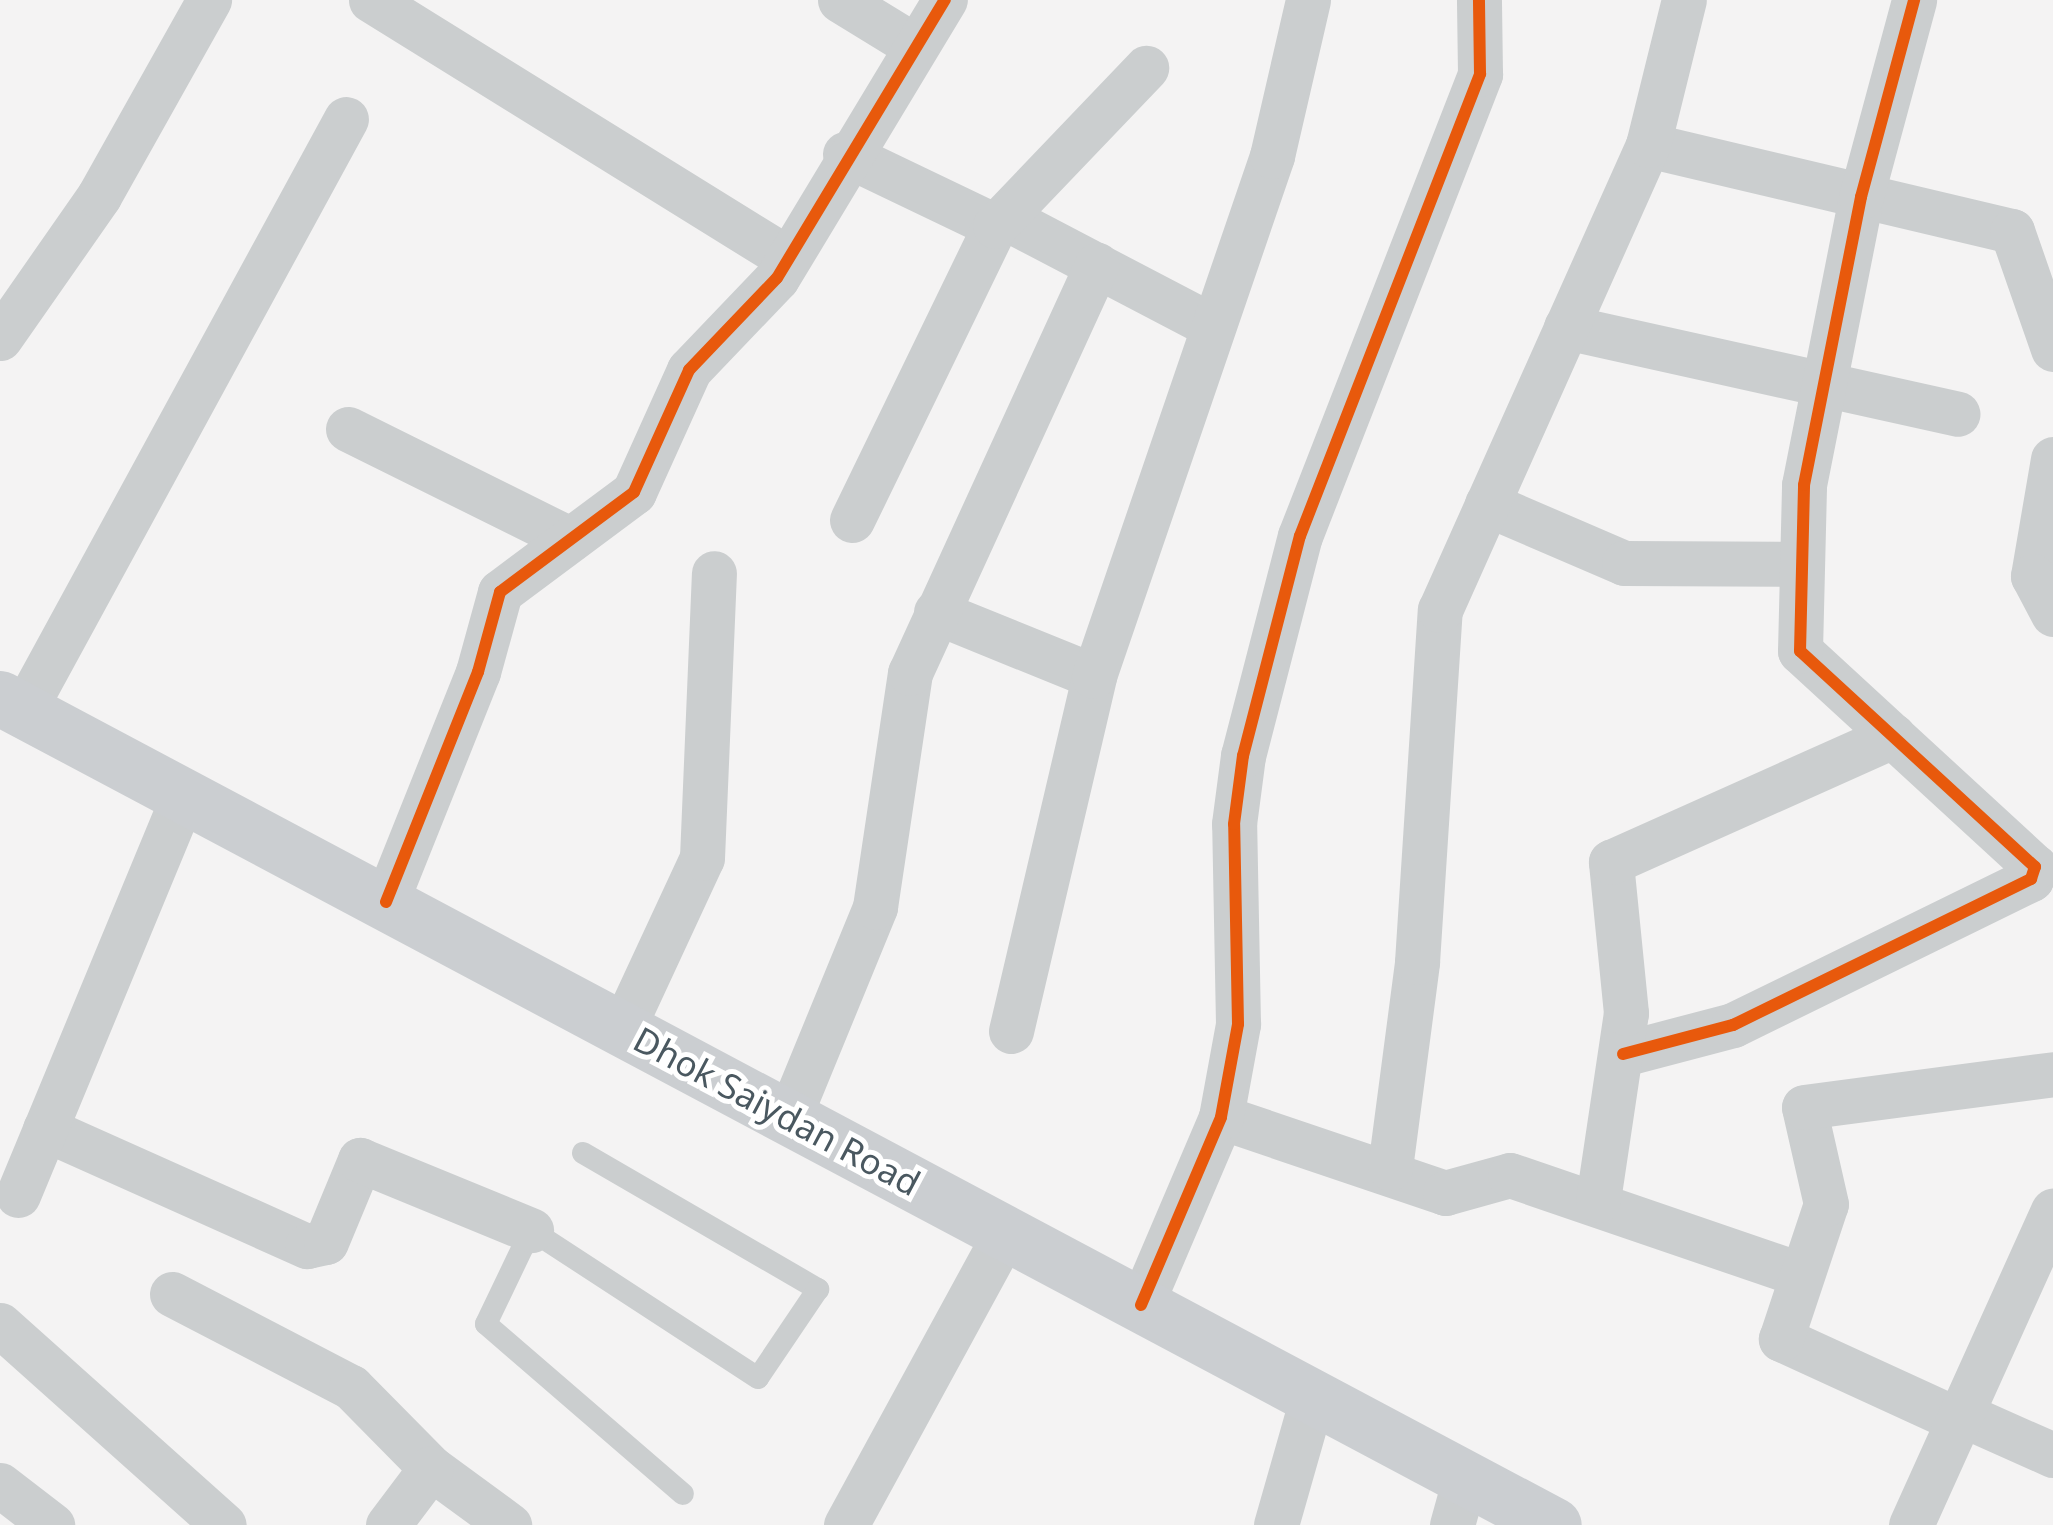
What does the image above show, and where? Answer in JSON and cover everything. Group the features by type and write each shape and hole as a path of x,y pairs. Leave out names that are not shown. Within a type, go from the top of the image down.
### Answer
{"main road":[{"name":"Dhok Saiydan Road","path":"12,704 1141,1305 1312,1400 1459,1502 1554,1525"}],"street":[{"path":"0,338 98,196 209,0"},
{"path":"371,0 788,258"},
{"path":"840,0 915,46"},
{"path":"386,902 478,672 500,592 634,492 689,370 788,258 844,154 945,0"},
{"path":"1011,1032 1094,676 1211,324 1272,156 1308,0"},
{"path":"1141,1305 1221,1117 1238,1024 1234,824 1244,756 1338,420 1480,74 1479,0"},
{"path":"1390,1168 1417,962 1440,610 1648,145 1684,0"},
{"path":"1623,1054 1732,1025 2030,880 2030,854 1800,651 1802,564 1822,388 1861,197 1914,0"},
{"path":"852,520 999,221 1146,68"},
{"path":"12,704 175,448 346,119"},
{"path":"1648,145 2012,230 2053,348"},
{"path":"844,154 1096,265 1211,324"},
{"path":"788,1117 875,906 910,673 1096,265"},
{"path":"1566,327 1822,388 1956,414"},
{"path":"348,430 570,538"},
{"path":"2053,459 2033,576 2053,614"},
{"path":"1488,504 1624,563 1802,564"},
{"path":"623,1028 702,858 714,573"},
{"path":"936,612 1094,676"},
{"path":"1598,1200 1623,1054 1610,862 1893,736"},
{"path":"18,1195 184,795"},
{"path":"2053,1074 1804,1107 1826,1204 1798,1274 1781,1339 2053,1455"},
{"path":"1221,1117 1390,1168 1445,1193 1491,1174 1598,1200 1798,1274"},
{"path":"45,1129 307,1246 326,1242 360,1160 531,1230"},
{"path":"1911,1525 2053,1211"},
{"path":"846,1525 1006,1232"},
{"path":"172,1294 351,1388 432,1468 509,1525"},
{"path":"0,1325 224,1525"},
{"path":"1276,1525 1312,1400"},
{"path":"388,1525 432,1468"},
{"path":"0,1485 52,1525"}],"lane":[{"path":"582,1153 818,1289 758,1378 531,1230 486,1324 683,1494"}],"cycle path":[{"path":"386,902 478,672 500,592 634,492 689,370 777,278 945,0"},
{"path":"1141,1305 1221,1117 1238,1024 1234,824 1243,756 1300,536 1480,74 1479,0"},
{"path":"1623,1054 1733,1025 2031,879 2035,867 1800,651 1804,485 1861,197 1914,0"}]}
